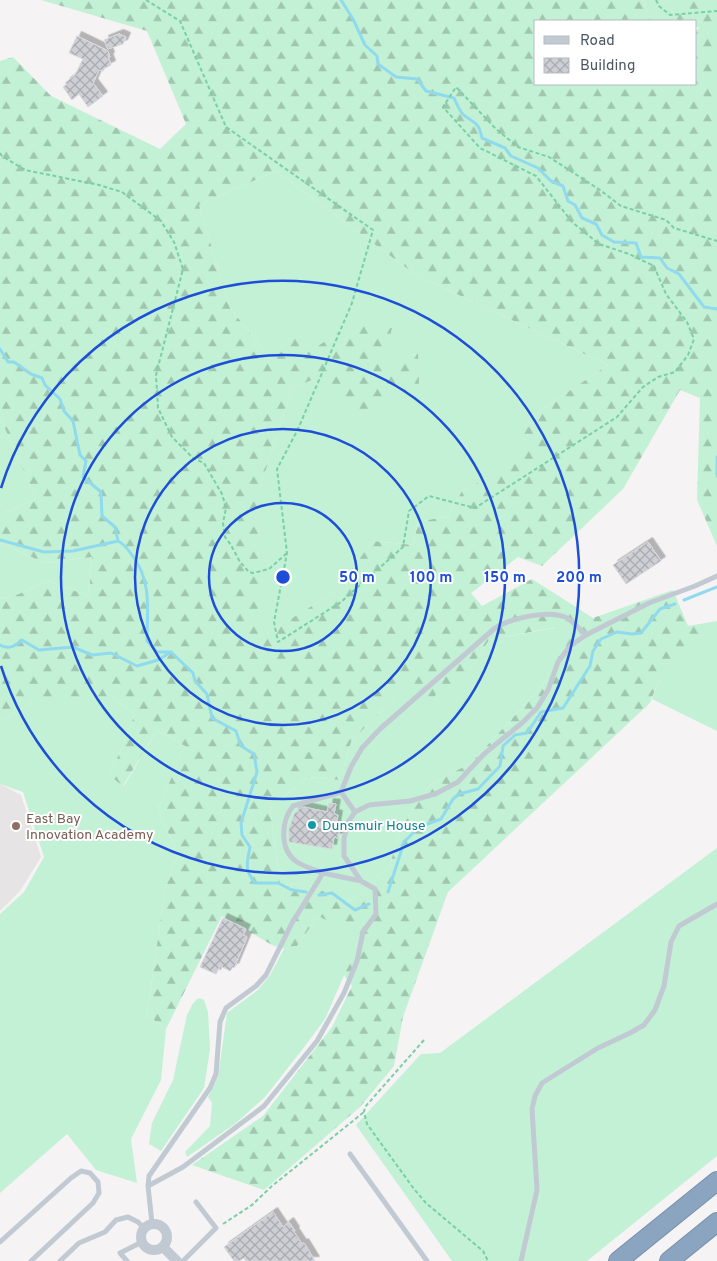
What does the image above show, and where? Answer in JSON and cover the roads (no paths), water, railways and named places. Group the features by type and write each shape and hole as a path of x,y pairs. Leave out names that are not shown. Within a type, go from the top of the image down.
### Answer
{"highway":[{"path":"618,1261 717,1181"},
{"path":"668,1261 717,1222"}],"street":[{"path":"160,1224 166,1230 168,1239 163,1247 151,1250 142,1242 141,1235 148,1226 160,1224"},
{"path":"163,1247 177,1261"}],"lane":[{"path":"362,881 344,856 344,840 348,822 355,812 369,805 410,801 435,794 458,782 484,754 537,708 548,690 558,662 570,646 649,603 717,576"},
{"path":"341,792 351,767 362,748 380,729 495,628 515,619 554,614 567,618 586,636"},
{"path":"341,792 355,812"},
{"path":"148,1186 184,1167 264,1106 317,1041 344,993 358,961 363,932 376,914 375,889 362,881 323,873 298,863 290,857 285,845 284,826 288,812 293,806 341,792"},
{"path":"60,1261 79,1243 105,1232 116,1220 128,1217 148,1226 149,1176 210,1088 216,1074 220,1022 226,1008 256,986 266,976 292,923 323,873"},
{"path":"521,1261 537,1190 532,1109 535,1096 542,1083 598,1048 630,1034 644,1025 655,1010 664,986 671,942 679,926 717,904"},
{"path":"350,1154 427,1261"},
{"path":"0,1242 71,1178 81,1171 90,1173 98,1182 99,1193 93,1203 31,1261"},
{"path":"183,1261 216,1228 196,1202"},
{"path":"127,1261 120,1253 142,1242"}],"waterway":[{"path":"341,0 353,19 365,45 377,56 378,64 396,77 417,79 426,91 454,98 462,113 478,127 482,138 505,148 511,156 538,168 551,181 563,186 568,201 575,205 582,218 596,224 602,235 614,242 636,243 641,257 660,258 667,268 679,274 704,307 717,309"},
{"path":"0,349 8,362 14,362 31,374 42,378 45,385 60,399 64,411 73,421 80,455 86,461 83,477 101,492 102,516 115,527 118,541 131,553 144,577 148,608 147,641 157,652 171,652 193,673 195,681 207,694 212,718 236,731 241,746 254,754 257,772 241,823 242,835 250,847 247,866 249,874 255,883 278,883 292,890 306,892"},
{"path":"717,457 717,476"},
{"path":"0,540 44,552 73,551 118,541"},
{"path":"684,600 717,587"},
{"path":"388,892 404,842 419,827 441,819 453,799 459,794 478,789 500,766 503,746 515,735 527,733 541,712 563,708 590,666 593,651 601,639 617,632 641,633 660,609 675,604"},
{"path":"0,645 12,647 22,640 39,650 73,647 92,655 111,653 137,666 158,660 171,652"},
{"path":"319,895 332,893 355,910 369,904"}],"place":[{"name":"Dunsmuir House","path":"312,825"},
{"name":"East Bay Innovation Academy","path":"16,826"}]}
